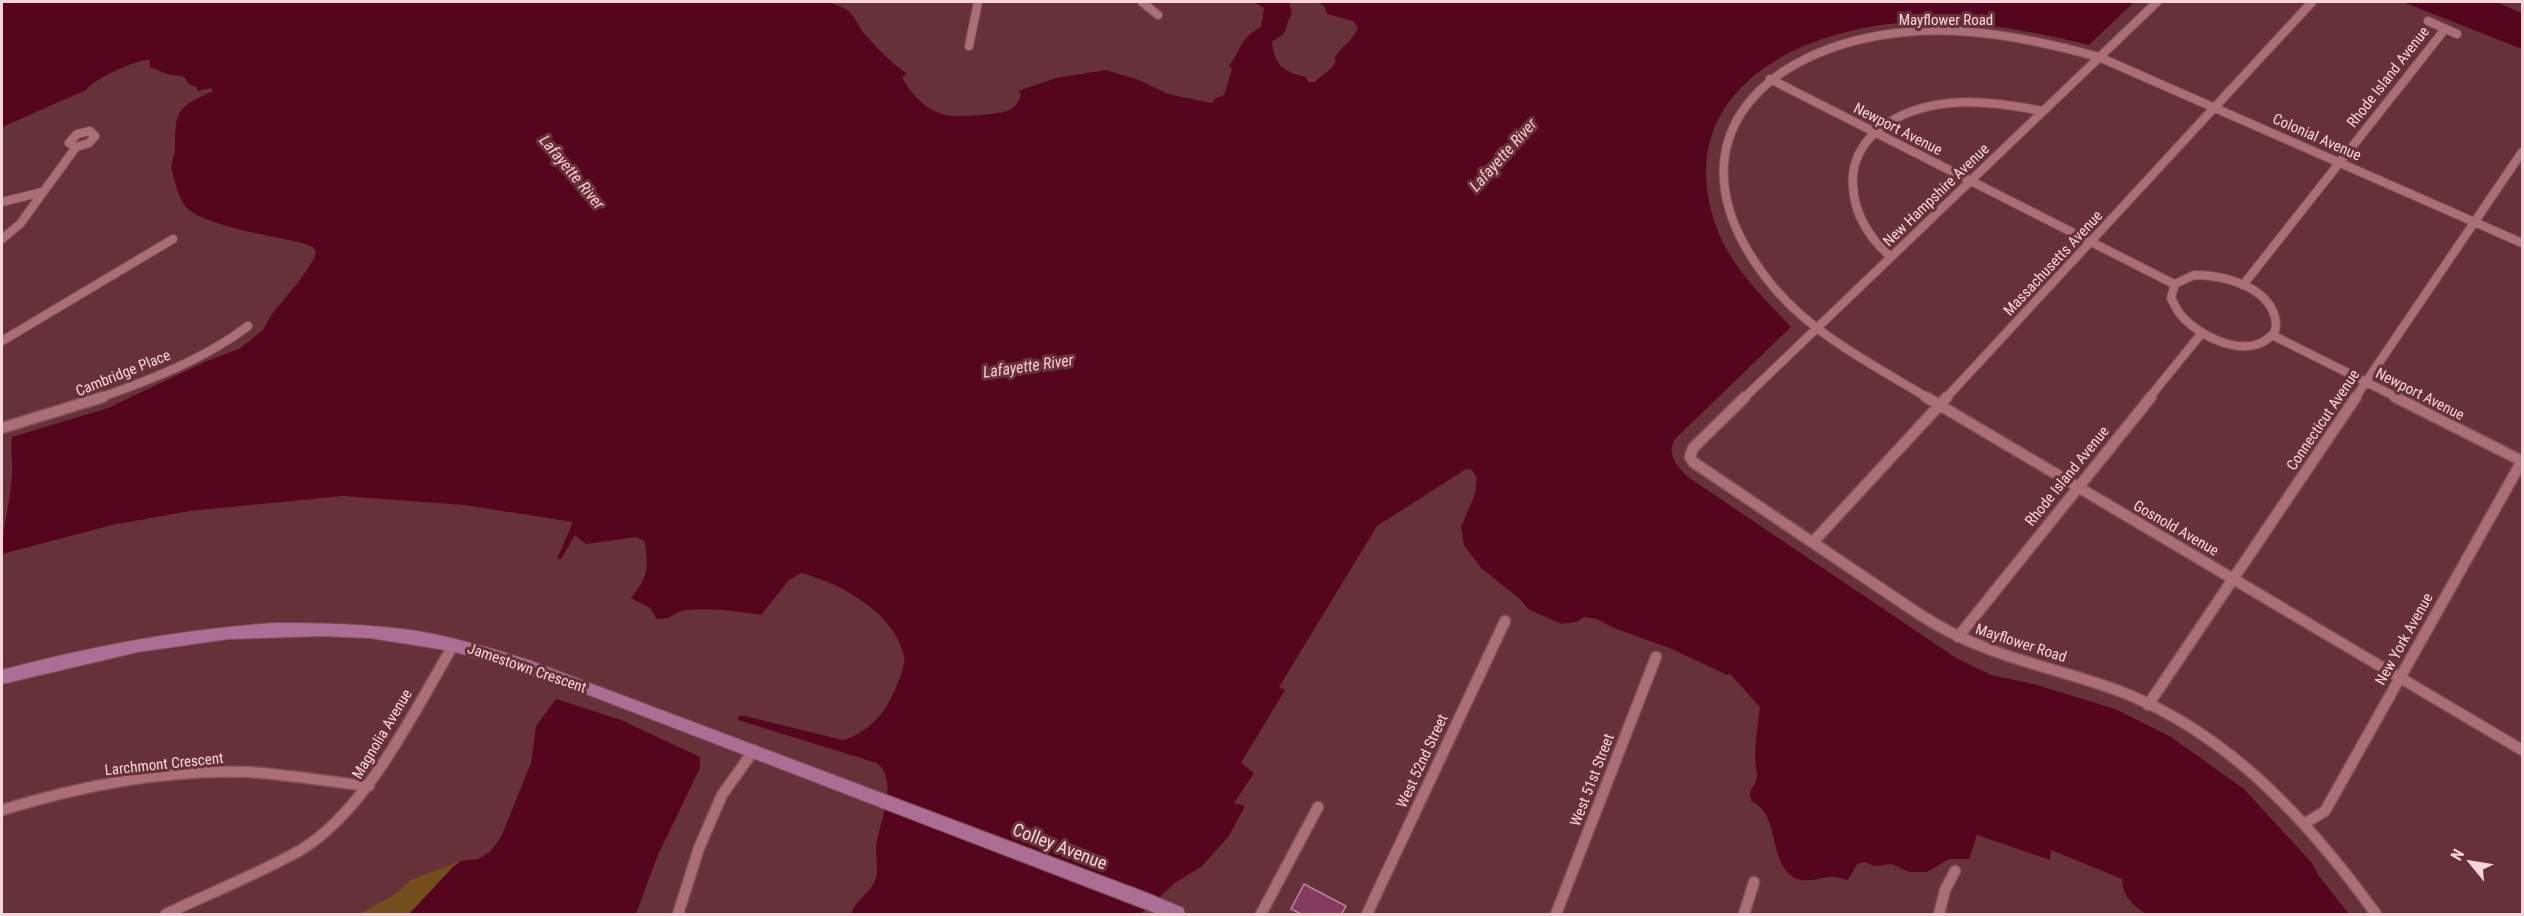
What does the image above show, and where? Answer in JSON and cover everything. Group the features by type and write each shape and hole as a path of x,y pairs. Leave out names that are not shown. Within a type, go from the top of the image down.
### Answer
{"main road":[{"name":"Jamestown Crescent","path":"2,677 91,653 162,640 236,631 304,628 371,632 454,644 505,658 928,817"},
{"name":"Colley Avenue","path":"928,817 1147,901 1177,915"}],"street":[{"path":"969,46 978,2"},
{"path":"1142,2 1158,15"},
{"name":"New Hampshire Avenue","path":"1734,407 2157,2"},
{"name":"Massachusetts Avenue","path":"1813,542 2312,2"},
{"name":"Rhode Island Avenue","path":"2428,21 2457,34"},
{"name":"Rhode Island Avenue","path":"2244,285 2445,29"},
{"name":"Mayflower Road","path":"1816,328 1778,291 1757,264 1732,219 1723,185 1724,153 1735,121 1755,93 1770,79 1819,51 1860,40 1900,33 1955,32 2005,36 2059,46 2099,57"},
{"name":"Colonial Avenue","path":"2099,57 2216,106 2523,243"},
{"name":"Newport Avenue","path":"1770,79 2174,285"},
{"path":"1891,257 1870,236 1853,197 1854,166 1862,148 1875,132 1907,113 1947,104 1991,102 2042,111"},
{"path":"2,239 20,224 76,147"},
{"name":"Connecticut Avenue","path":"2148,705 2523,152"},
{"path":"2,202 42,192"},
{"path":"2,341 173,239"},
{"path":"2203,274 2223,277 2244,285 2261,297 2272,310 2276,324 2272,335 2258,343 2236,345 2201,334 2176,312 2170,297 2174,285 2186,277 2203,274"},
{"name":"Cambridge Place","path":"2,429 65,411 125,390 237,335 248,326"},
{"name":"Gosnold Avenue","path":"1816,328 2077,488 2523,750"},
{"name":"Rhode Island Avenue","path":"1958,637 2201,334"},
{"name":"Newport Avenue","path":"2272,335 2522,461"},
{"name":"Mayflower Road","path":"1734,407 1693,448 1690,457 1694,462 1741,496 1958,637 1996,653 2079,677 2148,705 2224,748 2274,793 2304,824 2343,869 2376,915"},
{"name":"New York Avenue","path":"2304,824 2325,811 2522,461"},
{"name":"West 52nd Street","path":"1367,915 1505,621"},
{"name":"Magnolia Avenue","path":"166,915 300,849 339,819 369,786 454,644"},
{"name":"West 51st Street","path":"1556,915 1656,657"},
{"path":"678,915 699,848 722,795 754,750"},
{"name":"Larchmont Crescent","path":"2,810 38,798 104,785 187,775 233,772 369,786"},
{"path":"1261,915 1318,807"},
{"path":"1939,915 1945,890 1955,871"},
{"path":"1744,915 1754,882"}],"shaded area":[{"path":"461,861 409,914 359,914 394,895 411,880"}],"water":[{"name":"Lafayette River","path":"2,2 831,3 851,13 868,38 907,74 902,77 913,94 924,104 935,112 964,116 1007,111 1019,99 1021,94 1018,91 1056,78 1106,70 1139,80 1168,94 1212,103 1224,95 1232,69 1229,66 1242,45 1254,31 1261,27 1264,8 1254,2 1289,2 1292,14 1282,35 1272,41 1273,49 1281,66 1291,73 1306,77 1308,82 1315,82 1331,68 1336,56 1358,28 1353,21 1327,14 1325,7 1318,2 2133,3 2089,45 1995,26 1947,22 1899,23 1856,29 1815,41 1778,59 1746,82 1723,111 1709,146 1707,187 1719,234 1725,247 1751,284 1791,327 1676,438 1672,454 1676,464 1688,477 1956,658 1991,675 2037,685 2115,709 2171,737 2244,789 2311,862 2319,876 2349,914 2146,914 2129,900 2122,885 2122,879 2051,850 2050,860 1977,835 1969,859 1949,859 1927,872 1909,872 1892,864 1875,866 1864,862 1857,864 1848,880 1836,877 1806,880 1793,877 1785,870 1780,860 1767,816 1752,802 1750,797 1757,776 1755,752 1760,707 1729,673 1727,675 1672,649 1614,628 1597,619 1584,617 1576,622 1561,624 1528,609 1521,600 1481,568 1464,545 1461,527 1475,494 1477,478 1472,470 1466,469 1377,526 1279,687 1285,690 1241,763 1254,773 1234,803 1245,806 1229,836 1201,867 1176,882 1141,914 851,914 876,877 876,848 887,792 884,771 877,763 738,720 739,716 745,716 843,740 864,730 886,707 903,666 904,656 898,640 877,613 848,592 832,584 801,573 789,580 761,615 698,609 684,610 667,618 657,619 650,608 631,598 644,578 647,566 645,542 637,537 586,544 575,535 561,559 557,559 573,522 464,505 343,496 190,511 112,525 2,554 11,484 12,437 108,408 207,361 239,349 263,330 272,314 300,280 314,259 316,251 313,247 302,243 258,234 206,219 185,206 177,189 172,168 176,125 181,111 186,106 213,91 211,88 197,91 197,87 189,84 184,77 167,74 150,67 150,60 116,70 86,90 2,127"},
{"path":"2403,2 2496,2 2522,13 2522,49"},
{"path":"556,699 621,720 700,757 700,768 657,857 636,914 409,914 453,867 461,861 478,859 490,852 501,837 531,763 536,726"}],"building":[{"path":"1304,884 1346,906 1341,915 1303,915 1291,909"}]}
